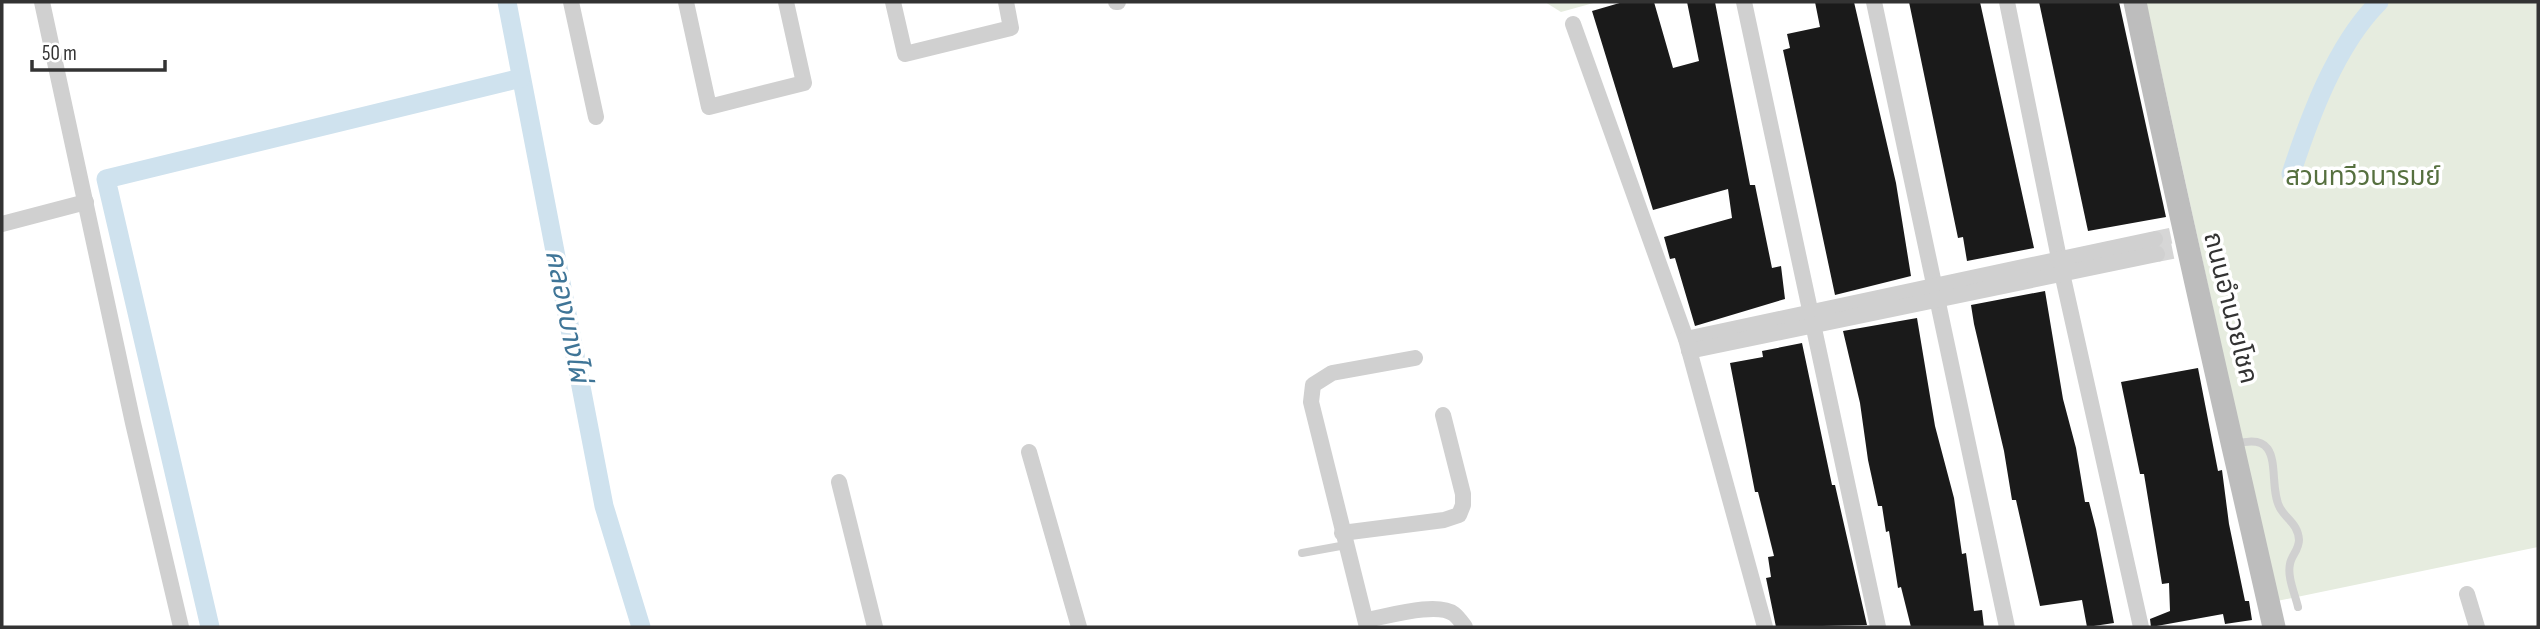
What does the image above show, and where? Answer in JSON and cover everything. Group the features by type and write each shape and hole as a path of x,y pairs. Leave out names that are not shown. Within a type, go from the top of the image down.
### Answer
{"street":[{"path":"42,2 130,410 181,627"},
{"path":"571,2 596,117"},
{"path":"686,2 709,107 804,83 786,2"},
{"path":"893,2 905,54 1011,28 1006,2"},
{"path":"1744,2 1878,627"},
{"path":"1874,2 2007,627"},
{"path":"2007,2 2140,627"},
{"name":"ถนนอำนวยโชค","path":"2135,2 2180,242 2233,445 2273,627"},
{"path":"1573,24 1687,345 1765,627"},
{"path":"2,224 86,202"},
{"path":"1687,345 2156,246"},
{"path":"1415,358 1332,373 1313,385 1311,402 1367,624 1445,610 1455,614 1465,627"},
{"path":"1344,539 1459,515 1463,494 1443,415"},
{"path":"1029,452 1079,627"},
{"path":"838,482 875,627"},
{"path":"2467,594 2477,627"}],"lane":[{"path":"2233,445 2252,439 2260,440 2267,447 2276,480 2279,507 2295,525 2299,542 2290,562 2298,607"},
{"path":"1302,553 1344,539"}],"green space":[{"path":"1545,2 1597,2 1561,12"},
{"name":"สวนทวีวนารมย์","path":"2146,2 2538,2 2538,547 2277,601"}],"building":[{"path":"1623,2 1654,2 1673,68 1699,61 1687,2 1715,2 1750,185 1755,185 1772,268 1781,266 1785,299 1695,326 1675,258 1670,259 1664,237 1732,218 1728,189 1653,210 1592,11"},
{"path":"1815,2 1854,2 1896,183 1911,276 1835,295 1783,50 1790,48 1787,34 1820,27"},
{"path":"1909,2 1980,2 2034,248 1967,261 1963,237 1958,238"},
{"path":"2039,2 2119,2 2166,217 2088,231"},
{"path":"2045,291 2063,399 2076,448 2085,502 2089,502 2096,529 2114,623 2087,627 2082,600 2040,606 2016,500 2012,500 2004,451 1974,324 1971,305"},
{"path":"1917,318 1935,426 1954,498 1962,554 1966,553 1974,611 1982,610 1984,627 1911,627 1901,587 1898,588 1889,531 1886,532 1882,506 1878,506 1868,460 1860,403 1843,331"},
{"path":"1802,343 1832,485 1835,485 1867,625 1776,627 1766,578 1771,577 1768,557 1774,556 1758,492 1755,492 1730,363 1763,357 1762,351"},
{"path":"2198,368 2218,471 2222,470 2229,524 2245,601 2249,601 2252,620 2225,624 2223,614 2151,627 2150,619 2170,611 2169,583 2162,584 2144,474 2140,474 2121,382"}],"waterway":[{"name":"คลองบางไผ่","path":"507,2 604,506 641,627"},
{"path":"2291,174 2316,105 2337,60 2364,19 2379,2"},
{"path":"210,627 106,179 521,78"}],"tunnel":[{"path":"2155,239 2174,235"},
{"path":"2157,254 2177,250"}]}
